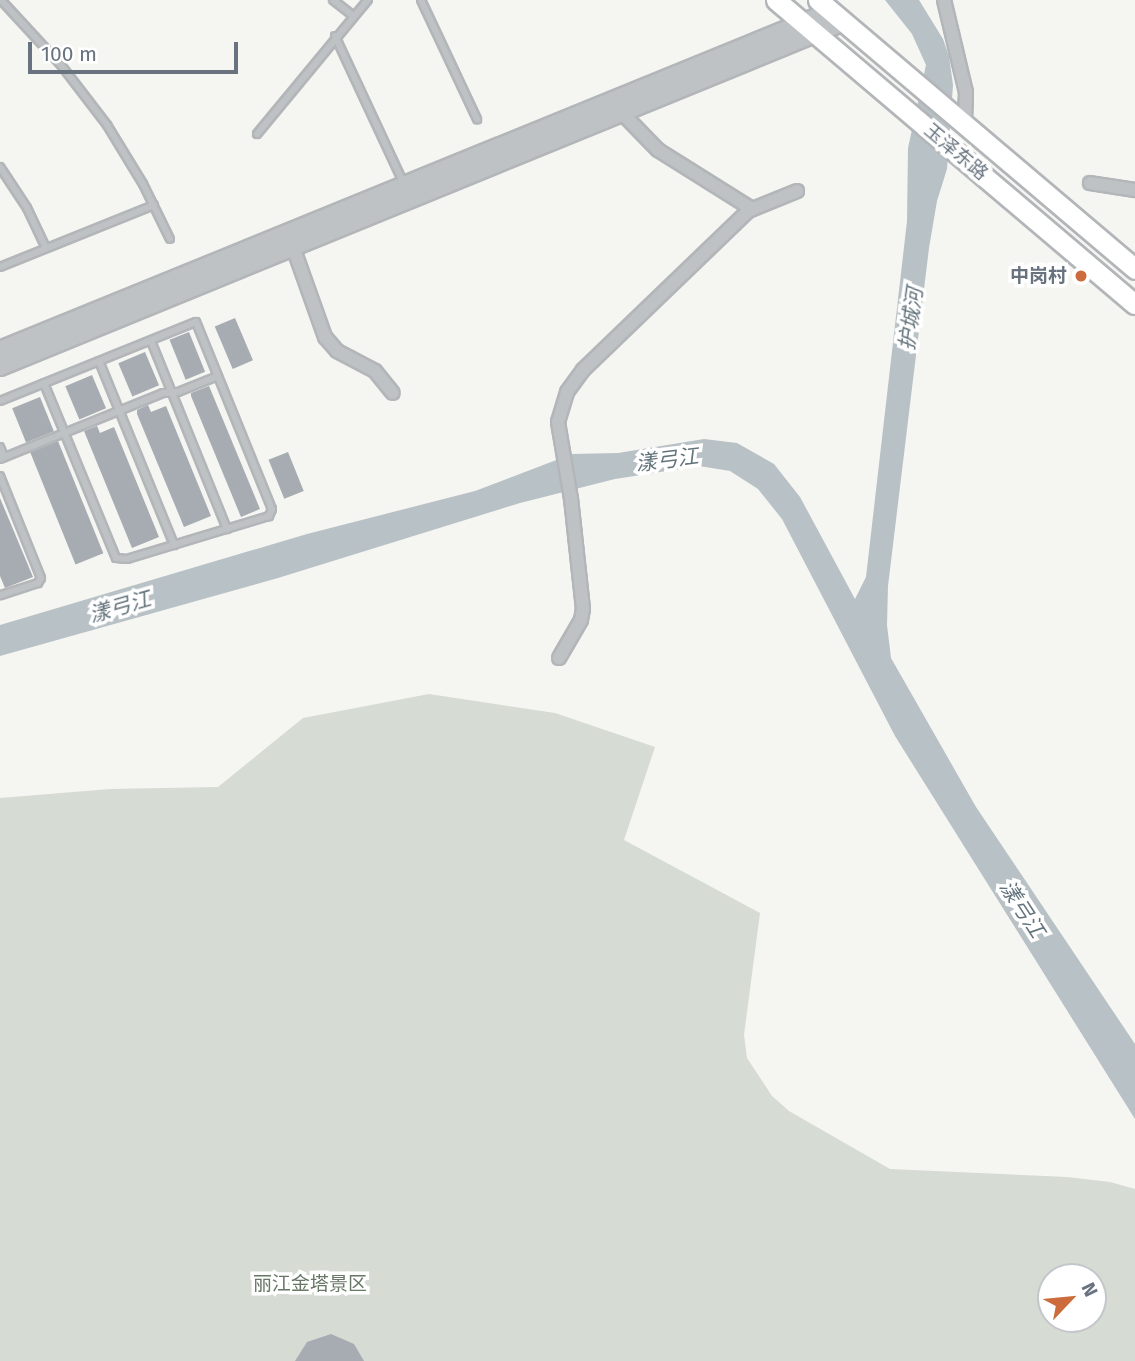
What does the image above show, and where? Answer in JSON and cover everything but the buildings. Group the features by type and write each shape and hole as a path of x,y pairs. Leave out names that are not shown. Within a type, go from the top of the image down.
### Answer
{"main road":[{"name":"玉泽东路","path":"776,0 1135,304"},
{"name":"玉泽东路","path":"831,11 1135,269"}],"street":[{"path":"944,0 966,92 965,124"},
{"path":"0,366 621,112 809,28 831,11"},
{"path":"0,351 404,185 809,28"},
{"path":"621,112 658,150 752,209"},
{"path":"1090,183 1135,190"},
{"path":"559,658 581,620 583,609 571,499 558,422 562,405 574,381 667,287 752,209 797,191"},
{"path":"293,247 325,337 337,351 375,371 393,393"}],"lane":[{"path":"1,0 37,37 85,95 128,157 170,239"},
{"path":"333,0 352,15"},
{"path":"257,134 352,15 368,0"},
{"path":"421,0 477,119"},
{"path":"335,36 404,185"},
{"path":"0,167 27,208 46,248"},
{"path":"0,267 154,205"},
{"path":"0,401 44,383 99,361 196,323 272,509 269,516 127,559 116,558 44,383"},
{"path":"151,341 227,529"},
{"path":"99,361 174,545"},
{"path":"0,447 2,458 119,410 218,376"},
{"path":"0,476 41,578 38,583 0,595"}],"green space":[{"name":"丽江金塔景区","path":"429,694 555,713 655,747 624,840 760,913 744,1035 747,1058 772,1096 789,1111 890,1169 1067,1177 1110,1182 1135,1189 1135,1361 0,1361 0,798 110,789 218,787 303,718"}],"water":[{"path":"885,0 919,0 943,39 949,56 953,85 947,169 937,201 929,248 888,586 887,625 891,658 976,807 1135,1044 1135,1119 895,736 782,519 758,489 730,471 699,466 615,479 520,503 278,578 0,656 0,625 307,534 475,491 572,454 618,453 704,439 737,443 774,464 800,497 855,599 866,577 907,221 908,148 926,65 912,34"}],"place":[{"name":"中岗村","path":"1081,276"}],"water label":[{"name":"护城河","path":"911,319"},
{"name":"漾弓江","path":"667,460"},
{"name":"漾弓江","path":"120,607"},
{"name":"漾弓江","path":"1022,909"}]}
